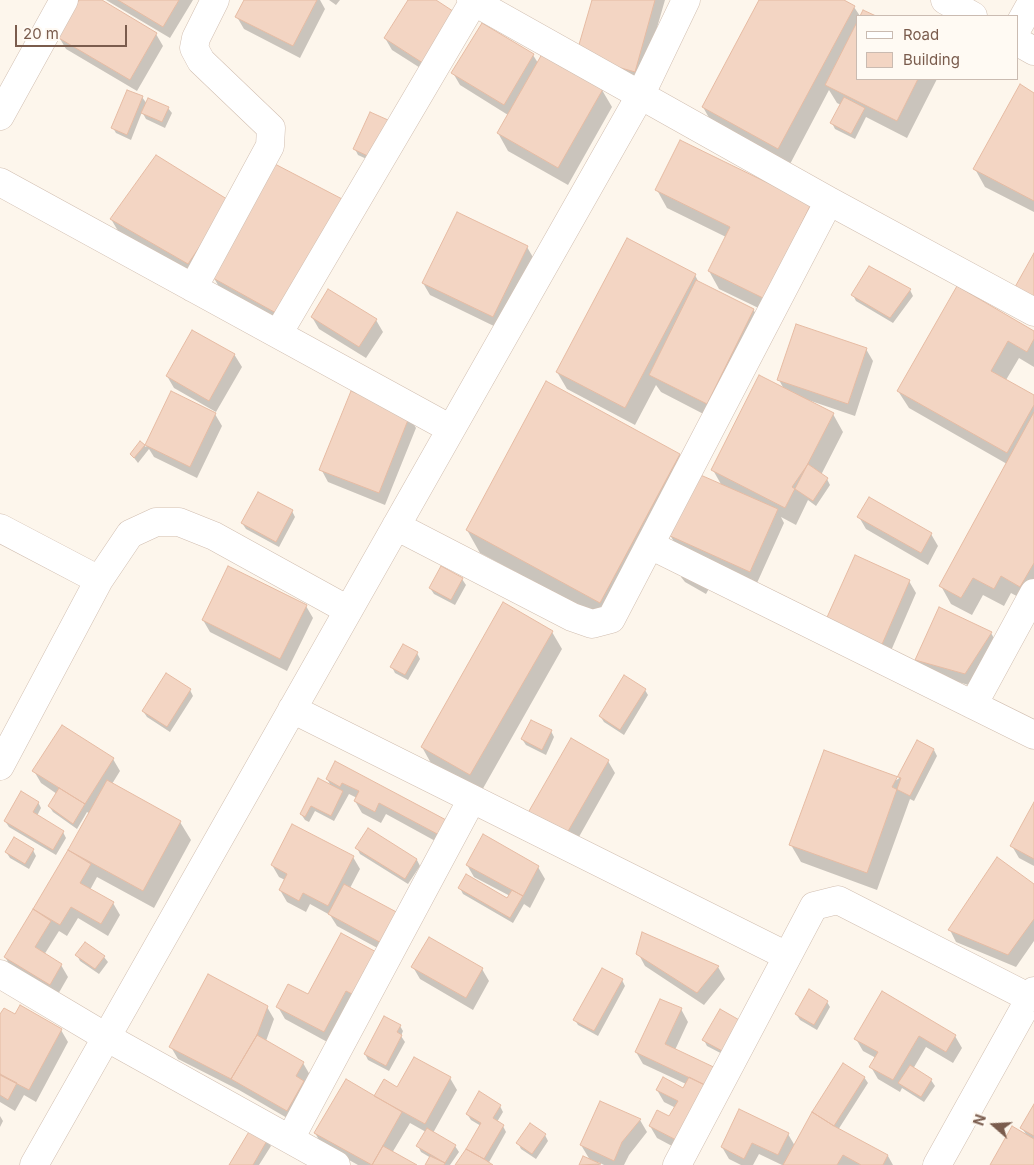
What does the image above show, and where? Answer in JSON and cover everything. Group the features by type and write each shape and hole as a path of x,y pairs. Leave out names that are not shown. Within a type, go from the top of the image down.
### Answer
{"street":[{"path":"0,116 64,0"},
{"path":"193,288 270,146 272,128 201,61 194,48 196,38 215,0"},
{"path":"34,1165 640,96 686,0"},
{"path":"945,0 971,15"},
{"path":"1019,25 1033,0"},
{"path":"278,334 473,1 829,201 1034,312"},
{"path":"1019,43 1034,51"},
{"path":"0,182 451,429"},
{"path":"396,526 572,617 592,624 611,619 829,201"},
{"path":"0,766 99,580 130,534 156,522 180,522 214,536 348,610"},
{"path":"0,528 99,580"},
{"path":"650,545 1034,736"},
{"path":"973,705 1034,593"},
{"path":"292,709 787,956"},
{"path":"290,1139 472,799"},
{"path":"677,1165 814,906 838,900 1032,994 937,1165"},
{"path":"0,974 106,1037 336,1165"}],"building":[{"path":"79,0 102,0 157,33 130,80 57,37"},
{"path":"118,0 179,0 163,27"},
{"path":"244,0 317,0 293,46 235,17"},
{"path":"408,0 436,0 462,17 429,67 384,38"},
{"path":"592,0 655,0 635,72 576,55"},
{"path":"759,0 844,0 855,6 778,149 702,107"},
{"path":"863,10 874,15 860,15"},
{"path":"482,23 534,54 504,105 451,73"},
{"path":"856,24 856,80 918,80 897,121 825,85"},
{"path":"542,54 603,89 558,168 497,133"},
{"path":"1020,84 1034,93 1034,201 973,169"},
{"path":"127,90 143,96 127,135 111,128"},
{"path":"844,97 865,108 851,134 830,123"},
{"path":"148,98 169,107 162,122 141,113"},
{"path":"370,112 388,120 372,158 353,149"},
{"path":"680,140 811,204 765,299 708,271 730,227 655,190"},
{"path":"156,155 230,201 188,264 110,219"},
{"path":"273,163 344,200 276,313 213,278"},
{"path":"457,212 528,246 493,317 422,283"},
{"path":"627,238 696,274 625,408 556,372"},
{"path":"1034,253 1034,298 1015,287"},
{"path":"869,266 911,289 890,318 851,295"},
{"path":"696,280 754,309 707,404 649,375"},
{"path":"957,286 1034,331 1034,339 1027,352 1008,341 991,371 1034,395 1034,405 1007,453 897,391"},
{"path":"328,289 377,319 359,347 311,317"},
{"path":"796,324 867,348 848,404 777,380"},
{"path":"192,330 235,354 209,401 166,376"},
{"path":"759,375 834,413 785,508 711,470"},
{"path":"546,381 680,454 600,603 466,530"},
{"path":"171,391 216,413 190,467 145,445"},
{"path":"351,391 410,415 379,493 319,470"},
{"path":"1034,412 1034,563 1020,587 1001,576 994,589 973,578 961,598 939,586"},
{"path":"140,441 145,445 134,458 130,454"},
{"path":"808,464 828,478 813,501 792,487"},
{"path":"696,473 778,509 750,572 668,535"},
{"path":"258,492 293,510 276,542 241,523"},
{"path":"869,497 932,533 921,553 857,517"},
{"path":"855,555 910,580 880,649 824,624"},
{"path":"228,566 307,605 280,659 202,620"},
{"path":"441,566 463,578 451,600 429,588"},
{"path":"503,602 553,631 470,775 421,747"},
{"path":"939,607 992,632 965,674 915,660"},
{"path":"403,644 418,652 405,675 390,667"},
{"path":"166,673 191,689 167,727 142,711"},
{"path":"624,675 646,689 620,730 599,716"},
{"path":"531,720 552,730 542,750 521,739"},
{"path":"62,725 114,758 85,804 32,771"},
{"path":"571,738 609,760 563,840 525,818"},
{"path":"917,740 934,749 910,796 892,787"},
{"path":"824,750 901,778 867,873 789,845"},
{"path":"335,761 448,821 441,836 379,803 375,812 354,801 359,791 342,783 340,787 326,779"},
{"path":"318,778 343,791 331,816 311,806 305,817 300,814"},
{"path":"107,780 181,821 143,891 68,850"},
{"path":"59,788 85,804 73,824 48,806"},
{"path":"21,791 39,802 33,812 64,831 53,850 4,821"},
{"path":"1034,802 1034,859 1010,846"},
{"path":"292,824 354,856 328,906 303,893 299,901 279,890 287,874 271,865"},
{"path":"368,828 417,859 405,879 355,848"},
{"path":"483,834 539,866 523,896 466,865"},
{"path":"14,837 34,849 25,864 5,852"},
{"path":"68,850 91,864 80,883 114,902 101,924 71,907 60,925 33,909"},
{"path":"997,857 1034,884 1034,919 1008,955 948,930"},
{"path":"466,874 507,898 512,890 523,896 510,918 458,888"},
{"path":"344,884 402,915 385,945 328,914"},
{"path":"33,909 51,921 35,947 62,964 50,985 4,957"},
{"path":"642,932 719,966 697,993 636,954"},
{"path":"341,933 380,954 358,997 346,991 324,1032 276,1007 288,984 308,994"},
{"path":"429,937 483,968 466,998 411,967"},
{"path":"85,942 105,956 95,969 75,955"},
{"path":"602,968 623,979 594,1031 573,1020"},
{"path":"208,974 268,1006 257,1035 231,1079 169,1047"},
{"path":"809,989 828,1001 814,1025 795,1014"},
{"path":"882,991 956,1035 946,1052 919,1036 893,1080 869,1067 878,1052 854,1039"},
{"path":"660,999 682,1008 665,1044 722,1071 709,1087 635,1052"},
{"path":"20,1005 62,1029 29,1090 0,1075 0,1014 4,1008 15,1014"},
{"path":"720,1009 741,1021 724,1052 702,1040"},
{"path":"384,1016 401,1025 397,1032 402,1035 386,1066 364,1054"},
{"path":"257,1035 304,1062 296,1076 304,1081 287,1111 231,1079"},
{"path":"414,1057 451,1077 425,1124 374,1096 384,1079 397,1087"},
{"path":"843,1063 865,1077 834,1126 812,1112"},
{"path":"910,1065 932,1079 921,1097 898,1083"},
{"path":"0,1074 17,1083 8,1100 0,1095"},
{"path":"663,1077 683,1088 689,1077 709,1087 680,1142 649,1126 657,1110 669,1116 678,1101 656,1090"},
{"path":"346,1079 402,1112 372,1165 314,1133"},
{"path":"479,1091 501,1105 493,1118 504,1125 484,1159 466,1149 481,1123 466,1114"},
{"path":"600,1101 641,1119 622,1142 614,1161 580,1145"},
{"path":"1034,1104 1034,1136 1020,1128"},
{"path":"739,1109 789,1133 778,1155 752,1143 744,1159 721,1147"},
{"path":"812,1112 888,1155 883,1165 861,1165 843,1155 837,1165 783,1165"},
{"path":"530,1123 546,1134 532,1154 516,1143"},
{"path":"1012,1126 1034,1139 1034,1165 990,1165"},
{"path":"427,1128 456,1145 445,1163 416,1146"},
{"path":"250,1130 268,1139 253,1165 229,1165"},
{"path":"383,1146 417,1165 372,1165"},
{"path":"466,1149 484,1159 493,1165 455,1165"},
{"path":"430,1156 445,1163 444,1165 425,1165"},
{"path":"583,1156 601,1164 579,1165"}]}
